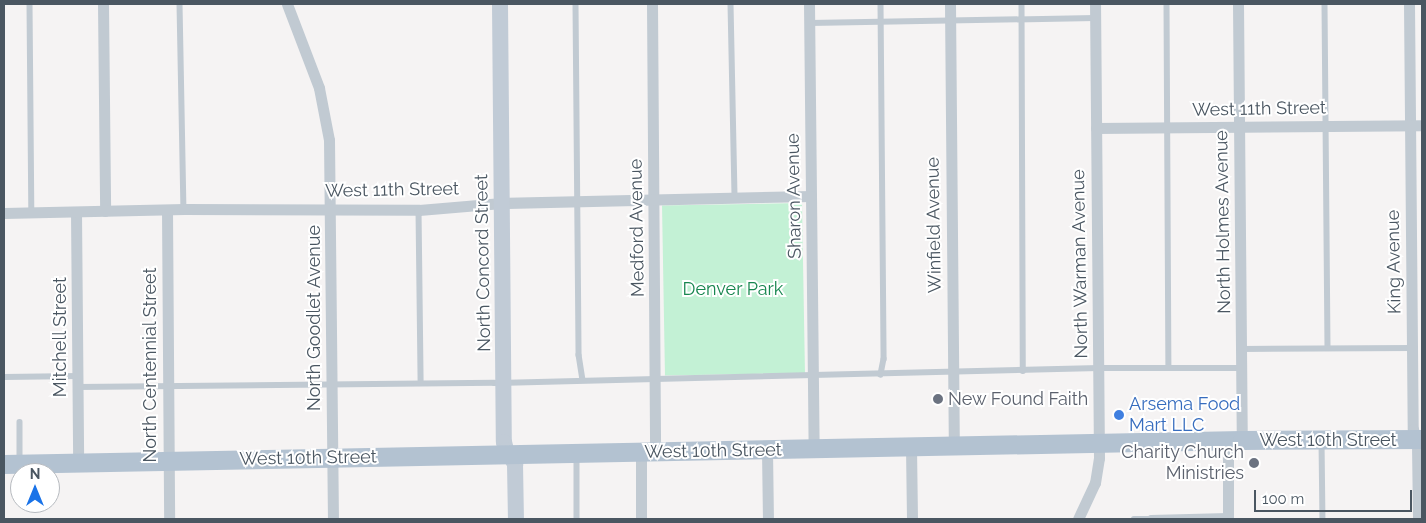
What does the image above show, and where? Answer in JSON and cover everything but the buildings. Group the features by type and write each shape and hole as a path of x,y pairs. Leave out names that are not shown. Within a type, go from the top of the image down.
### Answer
{"main road":[{"name":"North Concord Street","path":"500,4 504,444 515,464 516,519"},
{"name":"West 10th Street","path":"60,463 1100,443 1419,439"}],"street":[{"path":"103,4 105,212"},
{"name":"North Goodlet Avenue","path":"287,4 314,70 324,107 329,140 333,519"},
{"name":"Medford Avenue","path":"641,519 656,379 652,4"},
{"name":"Sharon Avenue","path":"809,4 814,449"},
{"name":"Winfield Avenue","path":"950,4 954,446"},
{"name":"North Warman Avenue","path":"1078,519 1095,483 1100,443 1095,4"},
{"name":"North Holmes Avenue","path":"1228,518 1242,368 1238,4"},
{"name":"King Avenue","path":"1409,4 1412,348 1417,366 1413,429 1419,439 1418,519"},
{"name":"West 11th Street","path":"1096,128 1422,125"},
{"name":"West 11th Street","path":"4,213 184,209 331,208 419,210 502,203 811,196"},
{"name":"North Centennial Street","path":"167,210 168,519"},
{"name":"Mitchell Street","path":"76,212 78,463"},
{"path":"912,447 912,519"},
{"path":"767,450 768,519"}],"lane":[{"path":"30,4 32,213"},
{"path":"180,4 184,209"},
{"path":"576,4 579,355 583,380"},
{"path":"732,4 735,198"},
{"path":"881,4 884,351 882,375"},
{"path":"1022,4 1024,371"},
{"path":"1167,4 1169,368"},
{"path":"1325,4 1328,348"},
{"path":"810,23 1095,18"},
{"path":"419,210 421,383"},
{"path":"1242,349 1412,348"},
{"path":"4,377 168,386 332,385 953,374 1099,368 1242,368"},
{"path":"12,463 20,422"},
{"path":"1322,440 1323,519"},
{"path":"577,453 577,519"},
{"path":"1134,519 1228,518"}],"green space":[{"name":"Denver Park","path":"802,203 805,373 665,375 662,205"}],"place":[{"name":"New Found Faith","path":"938,399"},
{"name":"Arsema Food Mart LLC","path":"1119,415"},
{"name":"Charity Church Ministries","path":"1254,463"}]}
